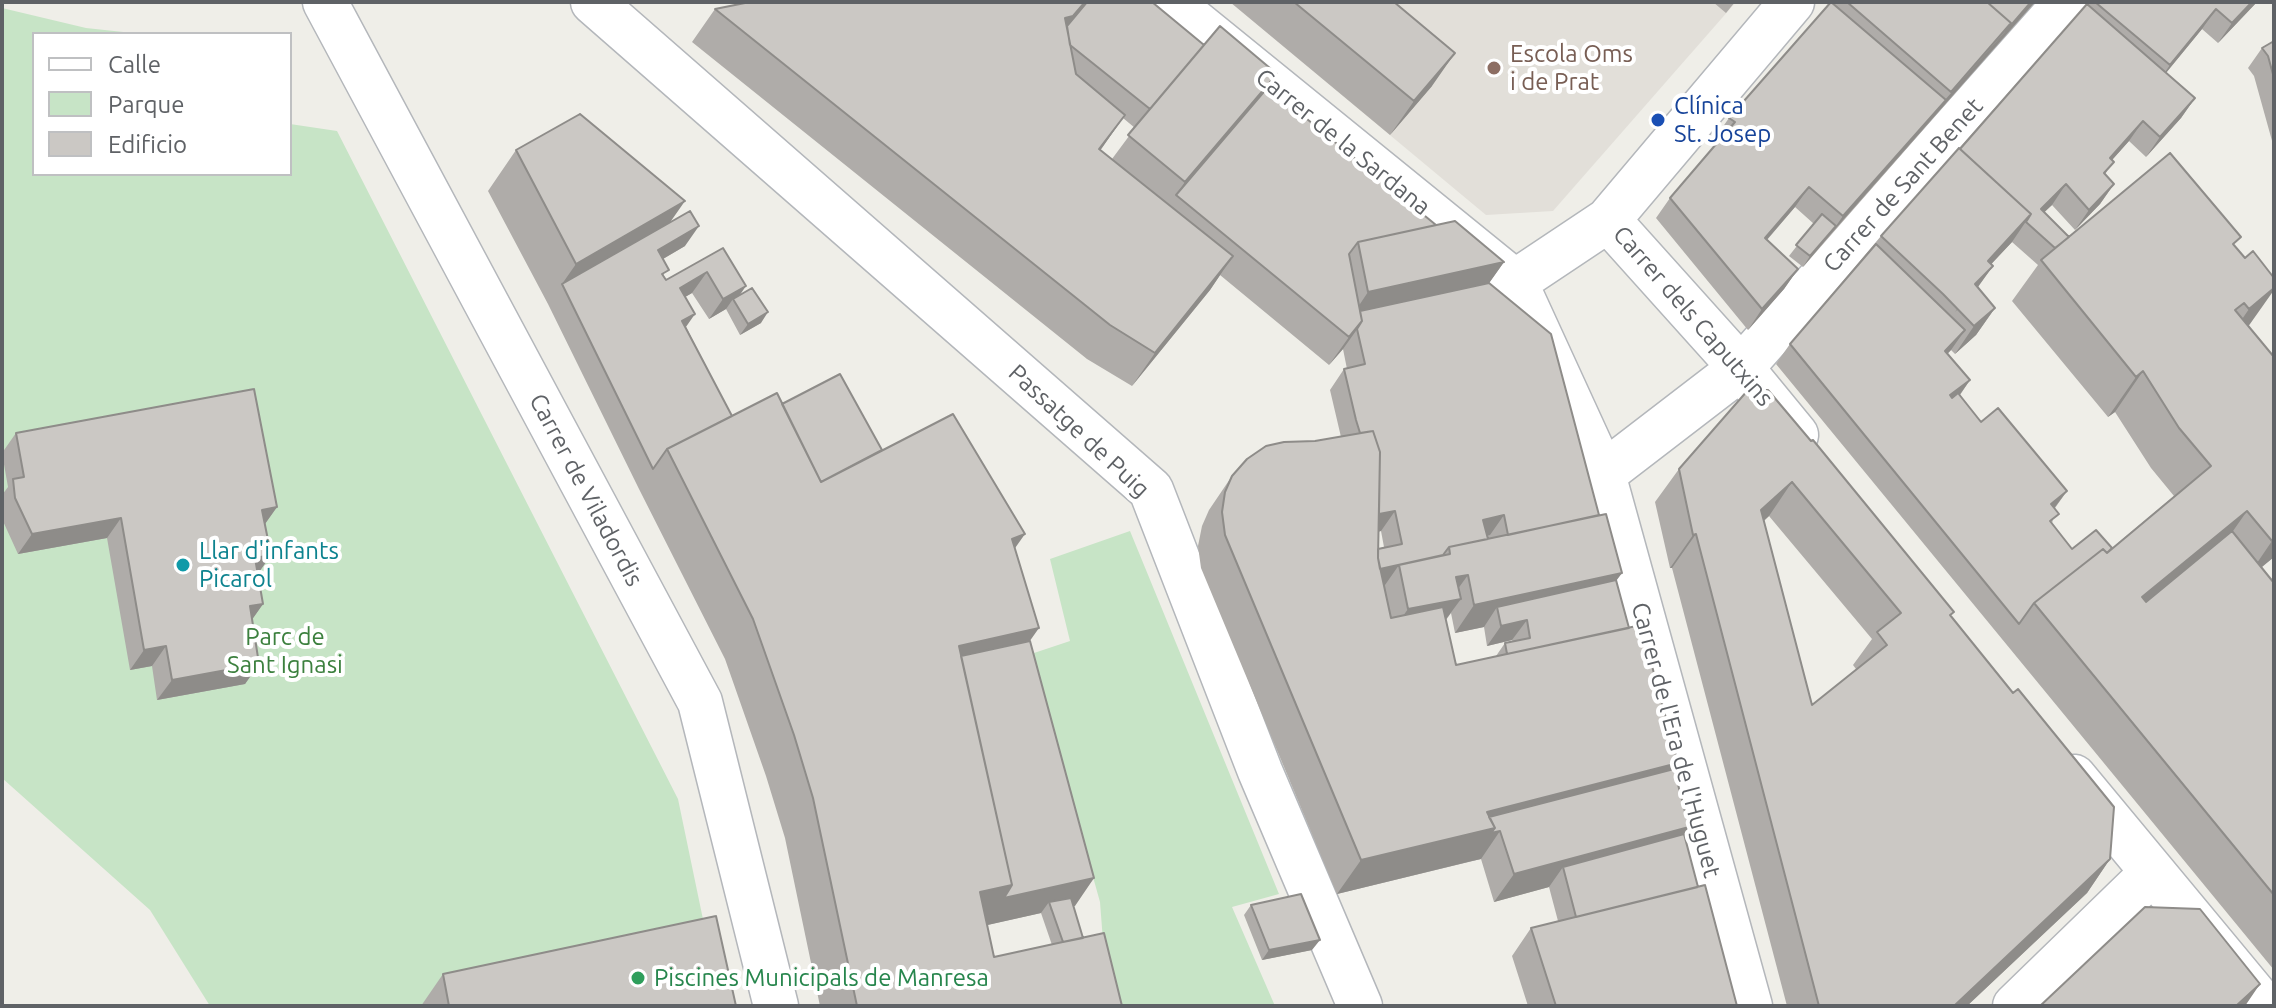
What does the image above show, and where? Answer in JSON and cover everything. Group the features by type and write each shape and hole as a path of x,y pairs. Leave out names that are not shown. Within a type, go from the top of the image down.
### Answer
{"street":[{"name":"Carrer de Viladordis","path":"325,2 700,702 776,1006"},
{"name":"Passatge de Puig","path":"593,2 1151,490 1260,771 1360,1006"},
{"name":"Carrer de la Sardana","path":"1170,2 1515,282"},
{"path":"1515,282 1608,220 1792,2"},
{"name":"Carrer de Sant Benet","path":"1741,368 2066,2"},
{"name":"Carrer dels Caputxins","path":"1608,220 1741,368 1821,466"},
{"name":"Carrer de l'Era de l'Huguet","path":"1515,282 1603,474 1750,1006"},
{"path":"1603,474 1741,368"},
{"path":"2052,750 2264,1006"},
{"path":"2015,1006 2152,873"}],"shaded area":[{"name":"Escola Oms i de Prat","path":"1230,2 1736,2 1553,211 1486,215"}],"green space":[{"name":"Parc de Sant Ignasi","path":"2,8 86,28 123,32 32,32 32,176 292,176 292,124 337,131 678,799 721,1006 210,1006 150,910 2,778"},
{"path":"1130,531 1279,894 1232,907 1275,1006 1108,1006 1100,902 1031,654 1070,641 1050,559"}],"building":[{"path":"750,2 1085,2 1073,16 1065,18 1076,74 1125,115 1099,149 1233,256 1155,353 1110,325 715,9"},
{"path":"1087,2 1152,2 1204,45 1150,109 1070,45 1067,26"},
{"path":"1294,2 1394,2 1455,53 1414,101"},
{"path":"1831,2 1946,100 1843,216 1809,187 1765,238 1798,269 1762,309 1670,198 1735,122 1729,118"},
{"path":"1847,2 1987,2 2011,23 1951,92"},
{"path":"1987,2 2031,2 2006,31 2011,23"},
{"path":"2095,2 2252,2 2232,23 2216,9 2170,65"},
{"path":"2087,4 2195,98 2160,137 2143,121 2110,158 2114,162 2104,173 2114,184 2089,210 2066,184 2041,209 2069,237 2055,248 2026,222 2031,214 1960,149"},
{"path":"1220,26 1277,74 1185,182 1128,135"},
{"path":"2274,41 2274,78 2268,56 2262,48"},
{"path":"1268,87 1436,225 1358,242 1349,254 1362,321 1349,337 1176,195"},
{"path":"580,114 685,201 576,264 516,150"},
{"path":"1959,148 2031,214 1988,261 1993,266 1975,284 1995,308 1974,326 1881,236"},
{"path":"2170,153 2241,237 2233,244 2245,258 2253,251 2274,278 2274,288 2249,309 2244,303 2235,310 2274,357 2274,540 2247,511 2142,597 2146,602 2232,531 2274,583 2274,895 2034,603 2103,549 2107,553 2211,466 2179,428 2143,371 2136,377 2041,260"},
{"path":"690,211 699,226 658,250 669,270 662,274 666,280 723,248 746,286 723,299 707,272 680,288 695,314 682,321 732,416 667,449 653,469 562,284"},
{"path":"1822,214 1836,226 1810,256 1796,245"},
{"path":"1455,221 1504,262 1368,292 1358,242"},
{"path":"1876,244 1965,330 1945,351 1970,380 1950,395 1952,398 1958,393 1981,422 1998,408 2067,491 2051,504 2059,514 2050,521 2072,549 2096,530 2112,548 2107,553 2103,549 2034,603 2019,624 1790,344"},
{"path":"1489,283 1551,334 1599,515 1508,535 1504,515 1483,520 1488,539 1449,547 1443,555 1380,569 1378,549 1402,544 1395,511 1379,514 1380,452 1373,431 1360,433 1344,369 1365,364 1357,329 1362,321 1360,311"},
{"path":"752,288 768,312 748,324 733,299"},
{"path":"840,374 882,450 821,482 782,404"},
{"name":"Llar d'infants Picarol","path":"254,389 277,507 262,510 271,555 255,558 263,604 250,606 259,664 172,680 166,646 144,650 121,518 32,534 15,498 13,479 24,477 16,433"},
{"path":"1748,390 1768,390 1954,612 1950,615 2013,693 2018,689 2114,807 2110,859 1954,1006 1819,1006 1696,534 1693,535 1679,469","holes":["1792,482 1901,613 1877,632 1887,645 1812,705 1761,510"]},
{"path":"777,393 821,482 953,414 1025,534 1012,539 1039,628 959,646 1012,885 980,892 994,957 1104,933 1122,1006 857,1006 813,798 794,735 753,619 667,449"},
{"path":"1373,431 1380,452 1378,558 1391,618 1443,607 1456,665 1641,625 1678,763 1487,812 1495,828 1361,860 1225,535 1222,512 1225,492 1232,476 1247,459 1266,446"},
{"path":"1606,514 1622,573 1474,605 1468,575 1456,577 1461,599 1408,609 1399,565 1450,554 1449,547"},
{"path":"1616,580 1629,628 1507,654 1505,643 1530,638 1527,620 1501,626 1497,607"},
{"path":"1030,641 1094,878 1004,898 1012,885 961,656"},
{"path":"1674,769 1689,827 1514,874 1500,831 1491,833 1495,828 1489,817"},
{"path":"1684,834 1698,887 1576,917 1563,867"},
{"path":"1705,885 1737,1006 1556,1006 1531,928"},
{"path":"1301,894 1320,940 1269,950 1251,905"},
{"path":"1071,898 1083,938 1063,942 1049,902"},
{"path":"2145,907 2200,909 2260,984 2236,1006 2040,1006"},
{"path":"716,916 736,1006 449,1006 443,974"}],"place":[{"name":"Escola Oms i de Prat","path":"1494,68"},
{"name":"Clínica St. Josep","path":"1658,120"},
{"name":"Llar d'infants Picarol","path":"183,565"},
{"name":"Piscines Municipals de Manresa","path":"638,978"}]}
